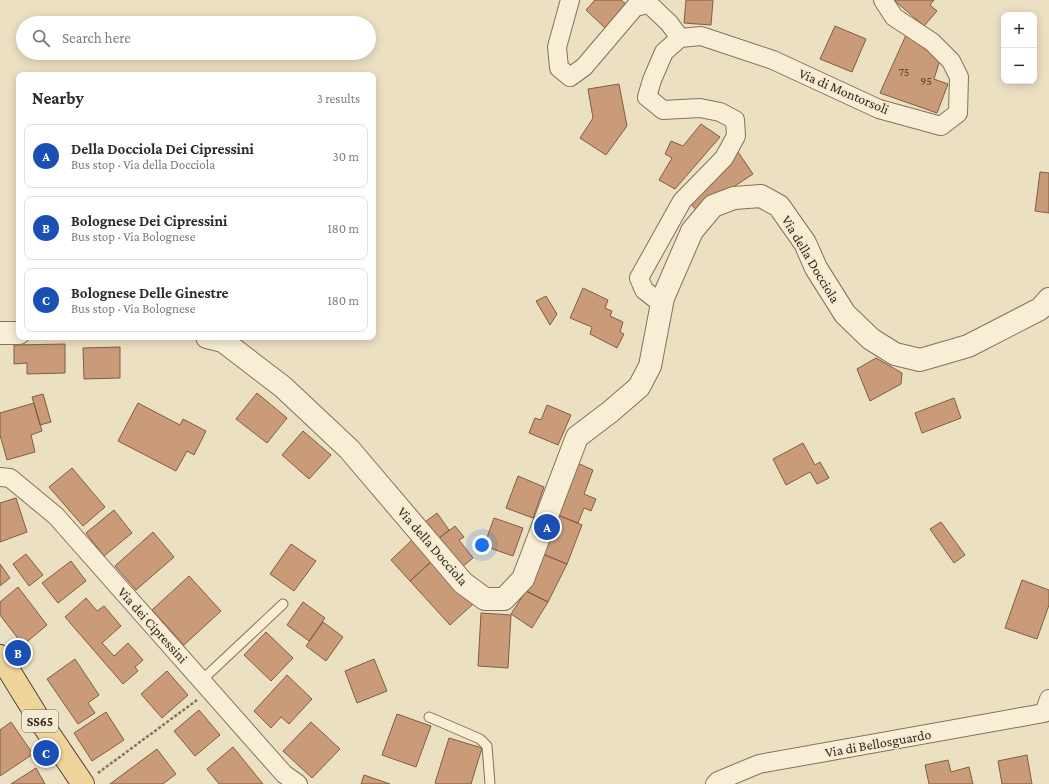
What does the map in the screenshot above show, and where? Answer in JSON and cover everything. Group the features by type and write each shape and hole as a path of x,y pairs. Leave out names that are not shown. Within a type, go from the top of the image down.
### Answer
{"main road":[{"name":"SS65","path":"0,656 37,716 83,784"}],"street":[{"path":"570,0 557,47 559,68 570,77 584,67 636,7 649,4 669,23 680,38 664,52 652,80 647,97 663,110 700,108 720,112 735,120 736,136 724,158 682,201 639,278 644,290 662,304"},
{"name":"Via di Montorsoli","path":"680,38 701,36 773,60 879,109 940,126 958,113 959,77 951,61 932,42 894,17 883,0"},
{"name":"Via della Docciola","path":"219,340 223,341 283,387 349,449 463,583 485,600 504,599 523,579 577,437 610,412 639,387 650,366 663,298 692,231 713,206 734,198 761,196 779,206 805,243 816,268 845,314 871,339 895,354 920,360 968,346 1040,309 1049,300"},
{"path":"0,333 16,333"},
{"name":"Via dei Cipressini","path":"0,477 10,478 56,516 284,774 298,784"},
{"name":"Via di Bellosguardo","path":"715,784 718,781 760,764 1047,708"}],"lane":[{"path":"206,685 283,604"},
{"path":"429,717 480,739 487,746 490,784"}],"path":[{"path":"83,784 206,685"}],"building":[{"path":"595,0 621,0 626,4 605,28 586,10"},
{"path":"686,0 713,0 711,25 684,23"},
{"path":"934,0 930,5 937,11 924,26 895,1"},
{"path":"835,26 866,39 852,72 820,59"},
{"path":"906,35 940,60 934,79 948,84 937,113 880,93"},
{"path":"619,84 627,126 606,155 580,138 593,118 588,89"},
{"path":"701,124 720,137 675,189 659,180 672,158 665,154 671,141 683,146"},
{"path":"738,152 753,174 703,207 700,213 689,203 696,191"},
{"path":"1040,172 1049,173 1049,213 1035,211"},
{"path":"583,288 608,300 605,308 612,311 610,316 623,322 620,332 624,334 617,348 590,334 592,327 570,318"},
{"path":"546,296 557,314 550,325 536,301"},
{"path":"65,344 65,373 27,374 27,363 14,364 14,345"},
{"path":"120,347 120,378 84,379 83,348"},
{"path":"876,358 902,373 901,384 870,401 857,369"},
{"path":"257,393 287,418 267,443 236,419"},
{"path":"43,394 51,422 40,425 32,397"},
{"path":"954,398 961,418 922,433 915,413"},
{"path":"34,403 42,431 31,435 35,452 7,460 0,435 0,413"},
{"path":"138,403 180,425 183,419 206,431 194,455 187,451 176,471 118,441"},
{"path":"547,405 571,415 558,445 529,433 535,418 541,420"},
{"path":"303,431 331,455 309,479 282,455"},
{"path":"803,443 815,465 820,462 829,478 817,484 810,472 786,485 773,459"},
{"path":"575,462 593,470 584,494 596,499 591,511 584,508 578,523 555,514"},
{"path":"72,468 105,507 83,526 49,487"},
{"path":"518,476 544,487 533,518 506,508"},
{"path":"16,498 27,532 0,542 0,503"},
{"path":"114,510 132,533 104,556 86,533"},
{"path":"437,513 449,530 434,542 421,525"},
{"path":"555,514 582,525 567,564 540,553"},
{"path":"494,518 523,528 513,556 484,546"},
{"path":"941,522 965,555 954,563 930,529"},
{"path":"455,526 464,537 459,540 473,558 457,571 434,542"},
{"path":"153,532 174,557 136,590 115,566"},
{"path":"414,538 433,560 410,581 391,560"},
{"path":"291,544 316,561 294,591 270,574"},
{"path":"540,553 567,564 548,602 526,591"},
{"path":"26,554 43,575 29,586 13,564"},
{"path":"433,560 473,604 450,625 410,581"},
{"path":"71,561 86,581 58,603 42,583"},
{"path":"0,564 10,578 0,586"},
{"path":"189,576 221,611 184,645 152,610"},
{"path":"1022,580 1049,590 1049,605 1037,639 1005,628"},
{"path":"18,587 47,625 23,645 0,615 0,602"},
{"path":"526,591 548,602 532,628 511,614"},
{"path":"86,598 97,611 104,606 121,626 102,643 114,656 128,643 143,660 135,667 138,671 123,684 65,617"},
{"path":"303,602 325,618 309,641 287,625"},
{"path":"481,613 511,615 508,668 478,666"},
{"path":"323,622 343,637 326,661 306,646"},
{"path":"266,632 293,658 271,681 244,655"},
{"path":"75,659 99,695 88,703 95,713 78,724 47,679"},
{"path":"374,659 387,691 357,703 345,671"},
{"path":"167,671 188,695 162,718 141,694"},
{"path":"287,675 312,699 289,724 281,717 271,728 254,711"},
{"path":"199,710 220,735 195,756 174,731"},
{"path":"106,712 124,740 92,761 74,733"},
{"path":"397,714 431,726 416,767 382,755"},
{"path":"11,722 33,754 0,776 0,730"},
{"path":"311,722 340,749 312,778 283,751"},
{"path":"449,738 482,748 471,784 435,783"},
{"path":"233,747 263,784 219,784 207,769"},
{"path":"157,749 176,774 163,784 110,784"},
{"path":"1027,755 1032,784 1002,784 998,761"},
{"path":"948,760 951,772 969,767 973,784 929,784 925,765"},
{"path":"36,768 45,784 11,784"},
{"path":"364,775 390,784 361,784"}],"place":[{"name":"Della Docciola Dei Cipressini","path":"547,527"},
{"name":"Bolognese Dei Cipressini","path":"18,653"},
{"name":"Bolognese Delle Ginestre","path":"46,753"}]}
